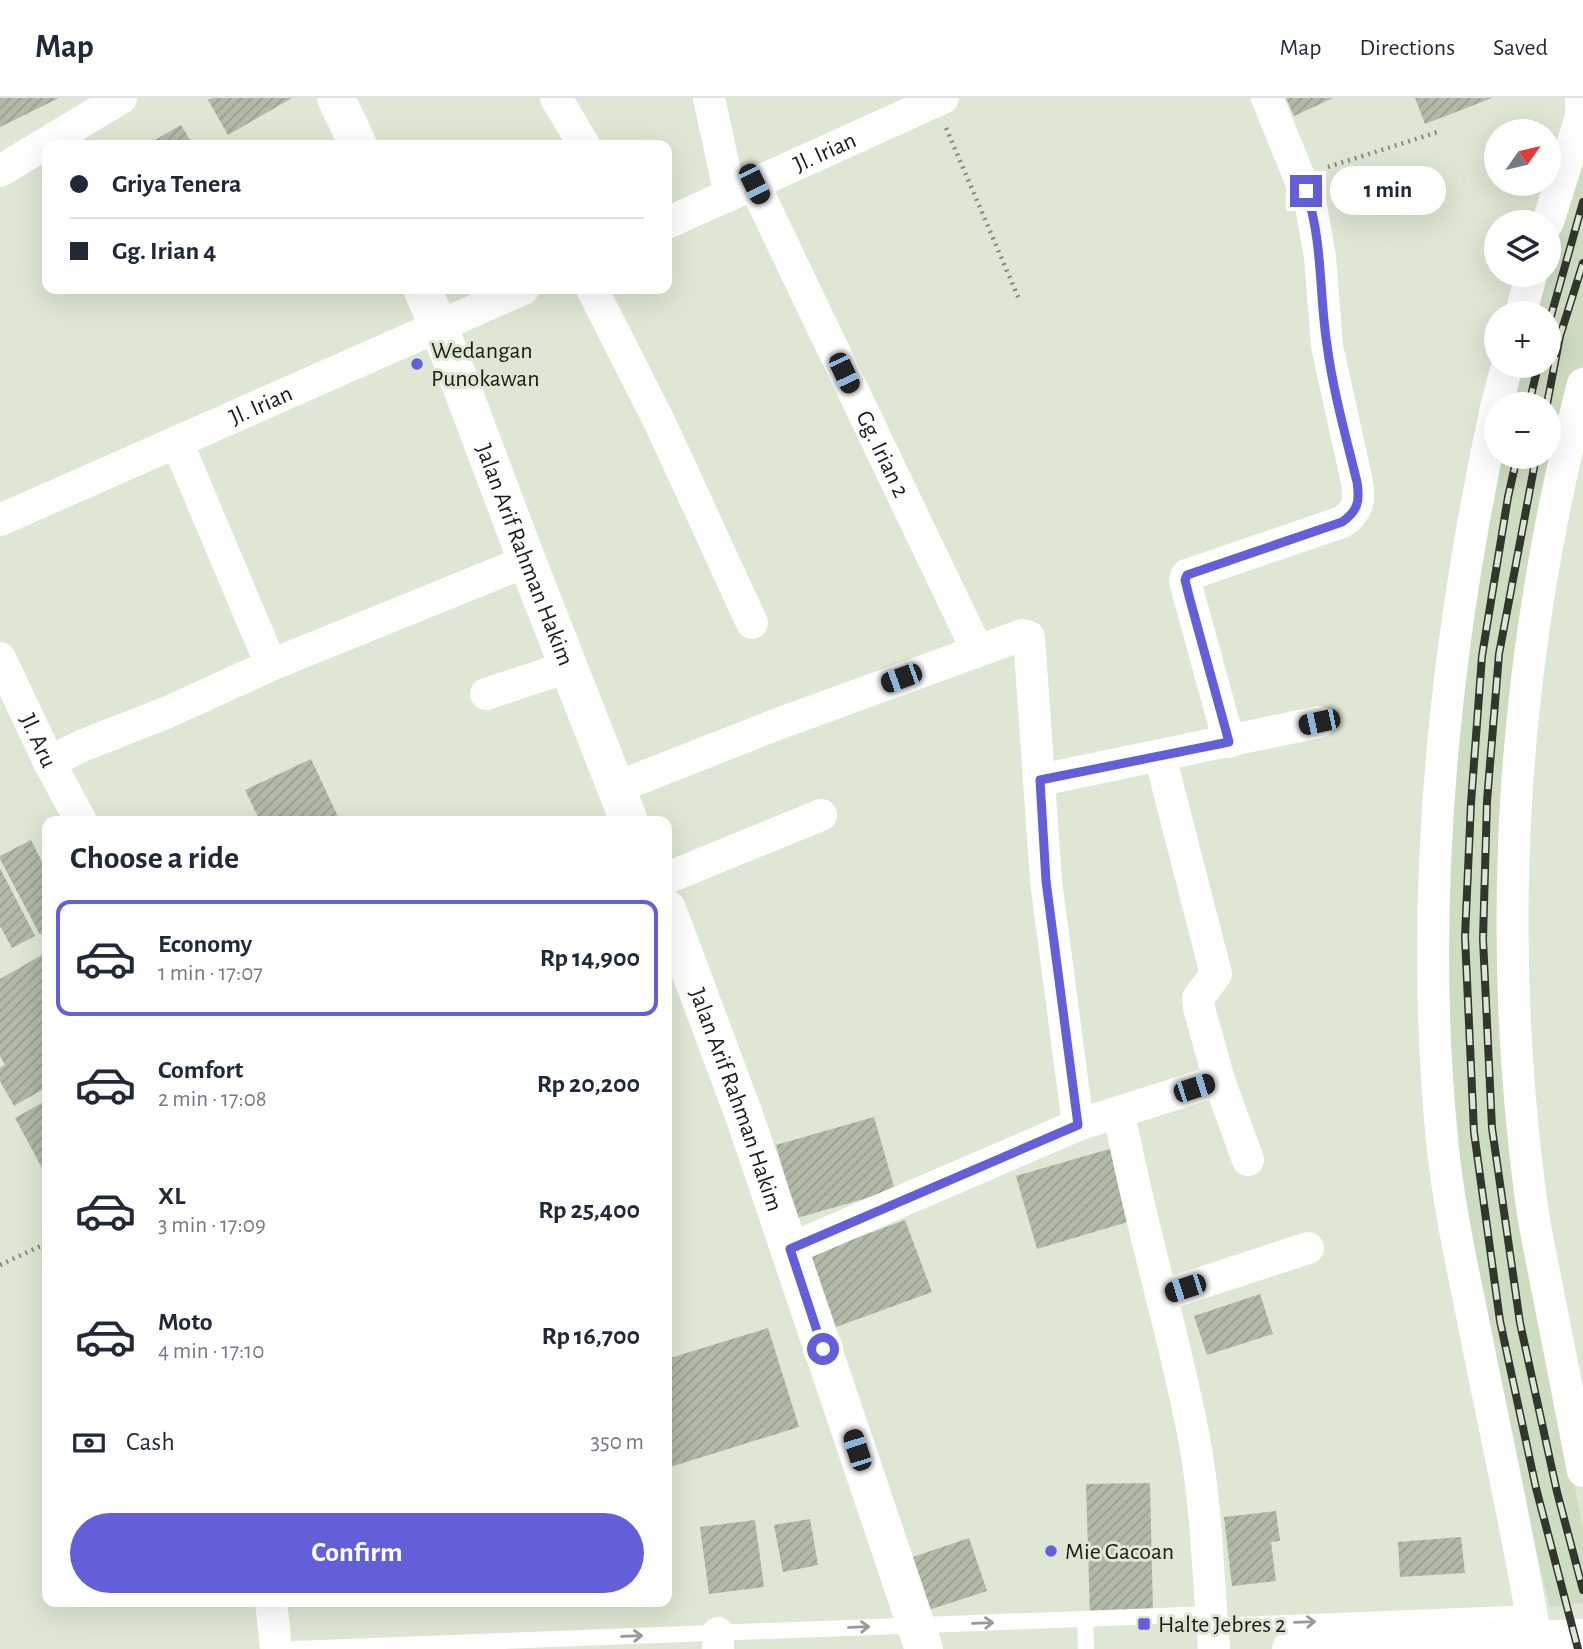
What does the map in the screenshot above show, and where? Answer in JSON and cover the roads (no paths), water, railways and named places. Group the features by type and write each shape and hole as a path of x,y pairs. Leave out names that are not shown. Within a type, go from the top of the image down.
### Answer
{"main road":[{"path":"336,98 356,140"},
{"name":"Jalan Arif Rahman Hakim","path":"424,294 622,804"},
{"name":"Jalan Arif Rahman Hakim","path":"672,937 678,970 746,1118 919,1637"},
{"path":"1291,1649 1460,1629 1534,1627 1583,1638"}],"street":[{"path":"52,140 121,98"},
{"path":"556,98 581,140"},
{"name":"Gg. Irian 2","path":"709,98 742,189 977,650"},
{"path":"1229,742 1189,596 1185,580 1187,575 1342,522 1353,514 1359,503 1331,370 1323,319 1318,246 1311,206 1267,98"},
{"path":"1552,210 1581,117 1581,98"},
{"name":"Jl. Irian","path":"672,221 742,189 886,110 939,100"},
{"path":"0,172 42,146"},
{"name":"Jl. Irian","path":"0,520 512,294"},
{"path":"595,294 660,423 752,623"},
{"path":"1583,384 1566,448 1548,538 1524,694 1517,767 1511,936 1522,1119 1531,1202 1583,1471"},
{"path":"177,442 271,665"},
{"path":"1484,467 1458,607 1444,722 1433,893 1434,1005 1443,1142 1460,1252 1534,1627"},
{"path":"49,762 271,665 527,561"},
{"path":"622,804 775,725 977,650 1018,636 1030,637 1046,881 1078,1125"},
{"name":"Jl. Aru","path":"1,665 78,816"},
{"path":"486,694 568,667"},
{"path":"1040,780 1319,722"},
{"path":"1160,756 1216,974 1198,1001 1219,1080 1248,1160"},
{"path":"672,876 821,815"},
{"path":"790,1249 1078,1125 1219,1080"},
{"path":"1119,1112 1136,1202 1194,1439 1213,1629"},
{"path":"1161,1296 1308,1248"},
{"path":"272,1607 276,1649"}],"lane":[{"path":"1085,1619 1086,1649"},
{"path":"295,1649 919,1637 1085,1619 1369,1638"}],"railway":[{"path":"1555,301 1583,202"},
{"path":"1549,392 1560,336 1583,263"},
{"path":"1532,392 1535,378"},
{"path":"1514,469 1482,656 1471,803 1465,937 1474,1132 1500,1321 1536,1488 1578,1649"},
{"path":"1534,469 1499,654 1487,801 1483,939 1492,1128 1520,1323 1557,1492 1583,1590"}],"place":[{"name":"Wedangan Punokawan","path":"417,364"},
{"name":"Mie Gacoan","path":"1051,1551"},
{"name":"Halte Jebres 2","path":"1144,1624"}]}
